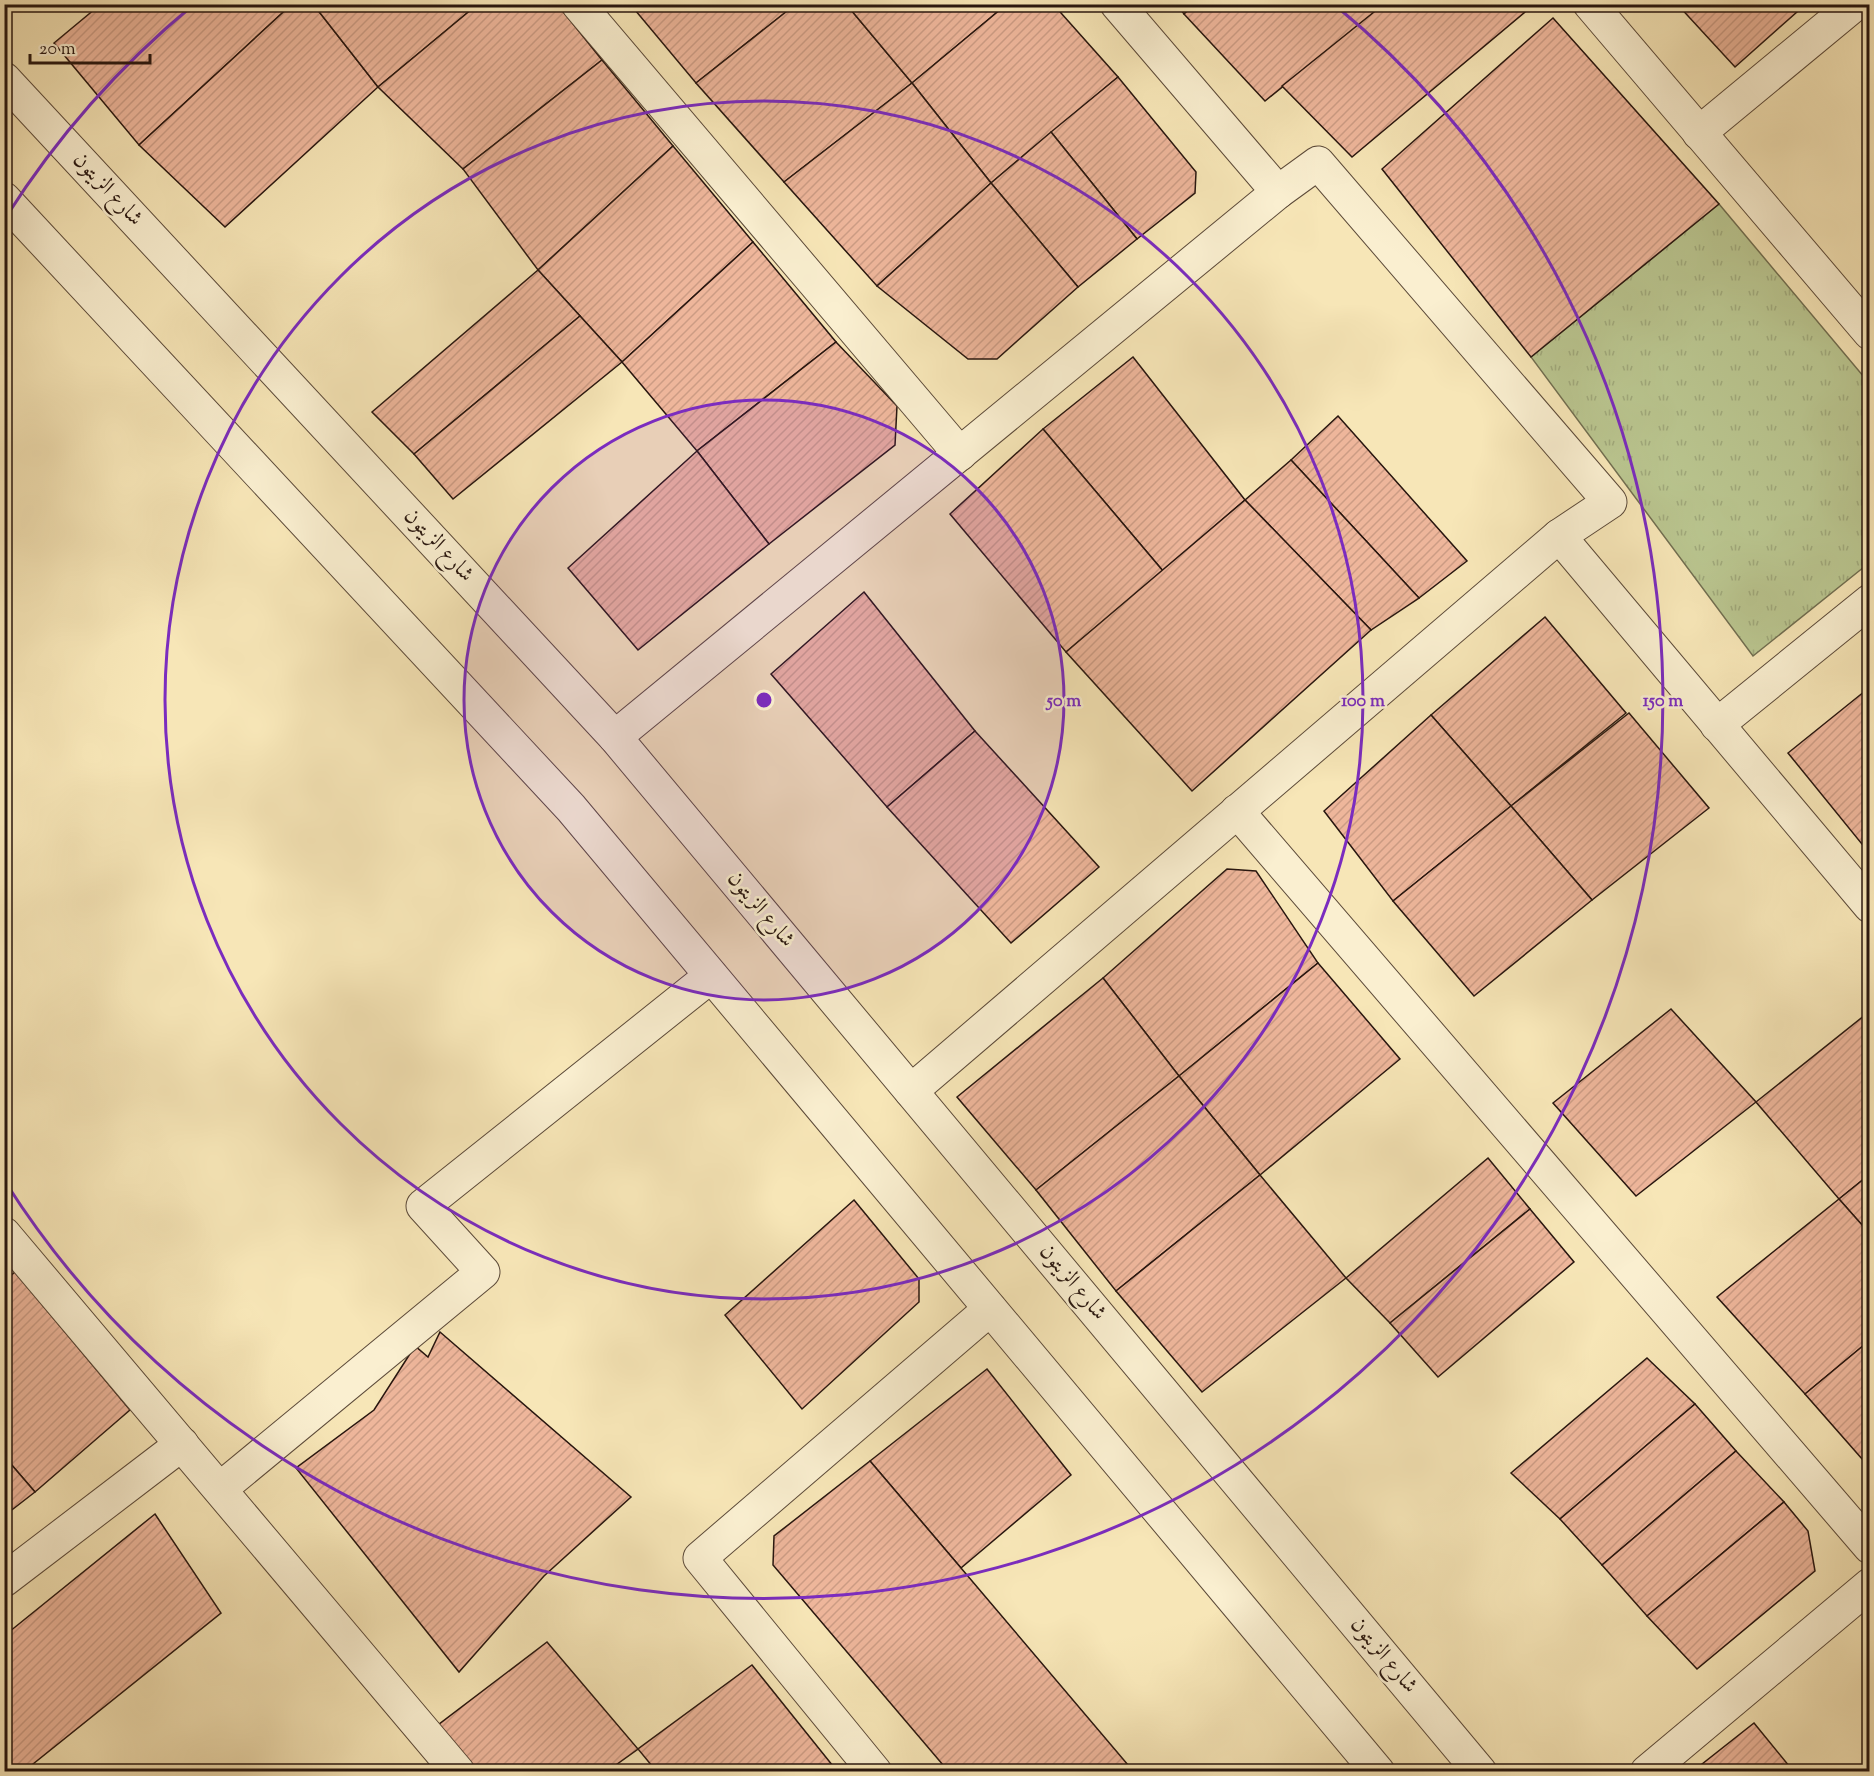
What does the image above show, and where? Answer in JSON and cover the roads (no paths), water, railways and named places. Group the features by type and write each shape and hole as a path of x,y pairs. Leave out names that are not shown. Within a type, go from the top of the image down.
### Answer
{"street":[{"path":"578,4 960,454"},
{"path":"1117,4 1278,192"},
{"path":"1590,4 1869,333"},
{"path":"1699,133 1855,4"},
{"name":"شارع الزيتون","path":"4,79 615,737 1480,1772"},
{"path":"615,737 1278,192 1318,163 1610,502 1559,536 910,1090"},
{"path":"4,199 571,808 1378,1772"},
{"path":"1559,536 1869,906"},
{"path":"1718,725 1869,601"},
{"path":"1237,811 1869,1547"},
{"path":"220,1489 483,1272 423,1206 711,976"},
{"path":"4,1234 458,1772"},
{"path":"875,1772 700,1558 990,1309"},
{"path":"4,1580 182,1444"},
{"path":"1647,1772 1869,1585"}]}
